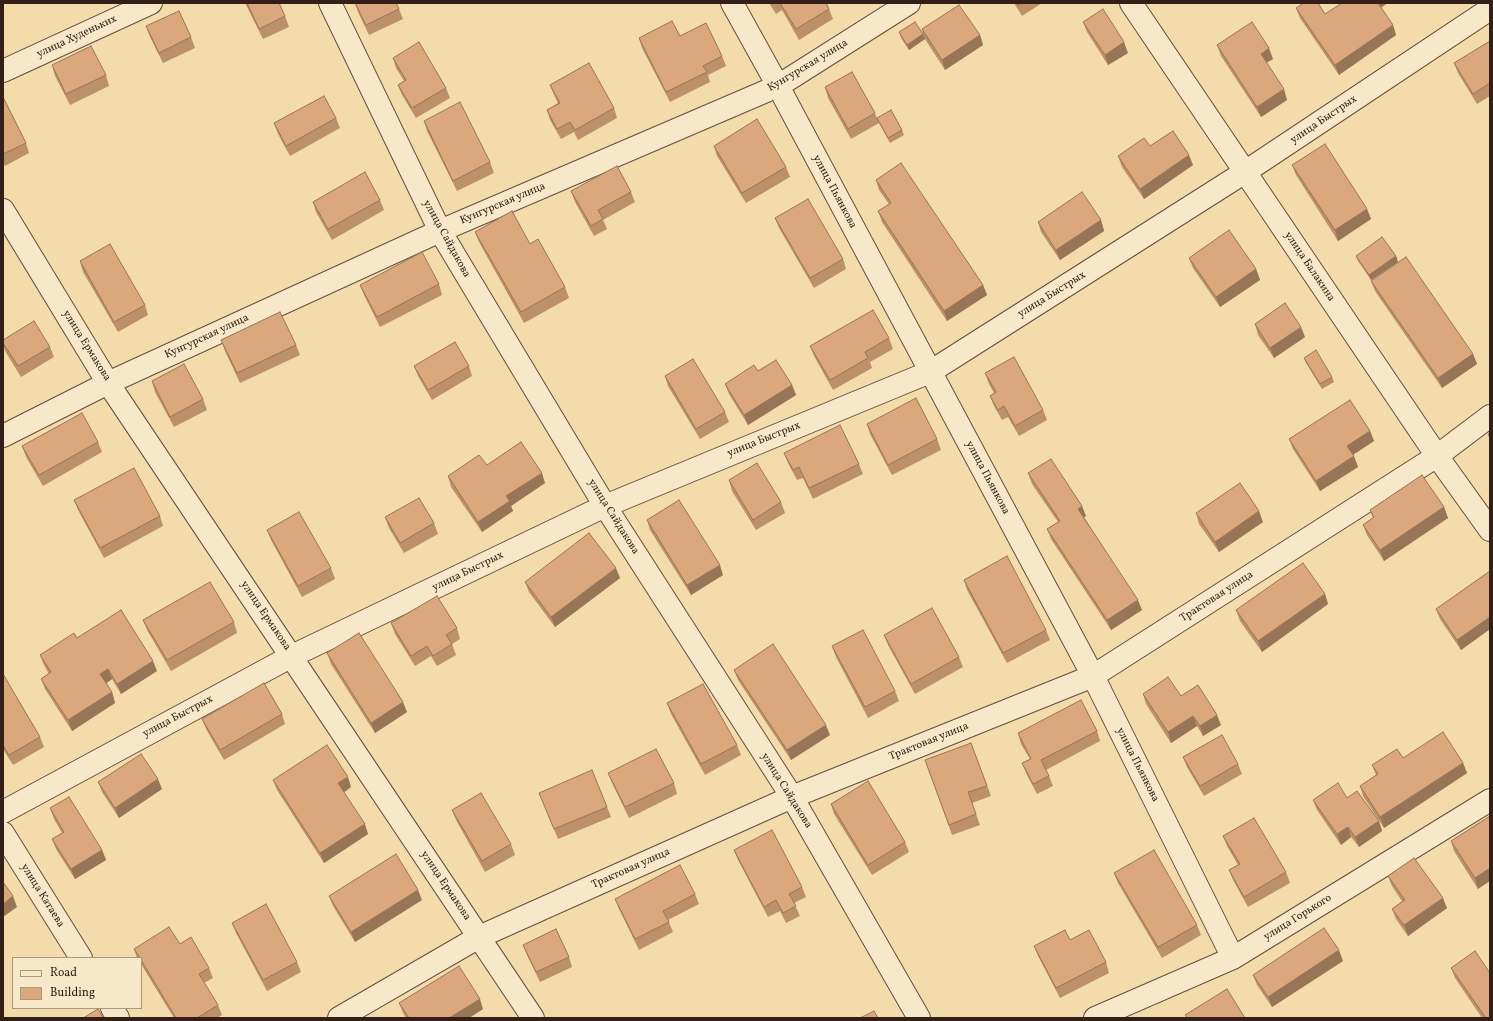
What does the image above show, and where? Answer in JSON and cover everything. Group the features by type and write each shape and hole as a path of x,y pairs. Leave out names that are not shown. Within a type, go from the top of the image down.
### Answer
{"street":[{"name":"улица Худеньких","path":"3,71 151,3"},
{"name":"улица Сайдакова","path":"330,3 440,232 605,506 792,797 919,1018"},
{"name":"улица Пьянкова","path":"732,3 778,86 1092,676 1233,958"},
{"name":"Кунгурская улица","path":"3,436 108,382 440,232 778,86 909,3"},
{"name":"улица Балакина","path":"1131,3 1438,456 1490,530"},
{"name":"улица Быстрых","path":"3,812 292,656 605,506 930,372 1245,172 1490,10"},
{"name":"улица Ермакова","path":"3,210 108,382 533,1018"},
{"name":"Трактовая улица","path":"338,1018 479,937 792,797 1092,676 1438,456 1490,416"},
{"name":"улица Горького","path":"1095,1018 1233,958 1490,800"},
{"name":"улица Катаева","path":"3,834 80,957"},
{"path":"113,1009 118,1018"}],"building":[{"path":"247,3 279,3 285,16 259,29"},
{"path":"355,3 396,3 399,9 366,25"},
{"path":"780,3 826,3 829,9 796,29"},
{"path":"1304,3 1318,3 1325,14 1342,3 1378,3 1393,25 1335,65 1296,8"},
{"path":"959,5 980,35 942,60 922,29"},
{"path":"1103,9 1124,42 1105,55 1083,22"},
{"path":"179,11 191,37 159,53 146,26"},
{"path":"672,21 680,36 706,23 722,56 703,66 707,72 666,92 639,38"},
{"path":"915,22 923,34 907,45 899,32"},
{"path":"1252,22 1269,48 1261,54 1284,89 1257,107 1217,45"},
{"path":"1490,41 1490,83 1473,94 1454,63"},
{"path":"419,42 446,88 412,108 398,85 406,80 393,58"},
{"path":"91,46 106,75 66,94 52,65"},
{"path":"589,63 614,108 575,130 570,122 557,129 547,110 560,103 550,85"},
{"path":"852,72 875,113 848,129 825,87"},
{"path":"324,96 336,118 286,146 274,123"},
{"path":"3,97 26,143 3,154"},
{"path":"460,102 490,162 453,181 424,121"},
{"path":"891,110 902,130 888,138 877,118"},
{"path":"757,119 786,167 742,193 714,146"},
{"path":"1173,131 1189,155 1140,189 1118,156 1144,138 1150,146"},
{"path":"1325,144 1367,209 1335,230 1292,165"},
{"path":"901,163 983,285 944,311 878,211 891,203 876,180"},
{"path":"617,166 631,192 598,210 603,219 591,226 571,191"},
{"path":"365,172 380,200 328,229 313,202"},
{"path":"1082,192 1101,220 1056,250 1038,222"},
{"path":"808,199 843,259 810,278 775,218"},
{"path":"512,211 530,244 538,239 565,287 521,312 475,232"},
{"path":"1229,230 1256,269 1216,297 1189,258"},
{"path":"1382,237 1396,256 1369,275 1356,256"},
{"path":"110,244 145,305 114,322 80,261"},
{"path":"422,252 439,284 377,317 360,285"},
{"path":"1406,257 1473,354 1438,378 1371,281"},
{"path":"1285,303 1301,327 1270,348 1255,324"},
{"path":"873,310 889,338 865,352 868,358 830,380 810,346"},
{"path":"280,312 296,345 237,373 221,340"},
{"path":"34,321 50,347 18,366 3,343 3,340"},
{"path":"455,342 469,366 428,390 414,366"},
{"path":"1316,350 1332,377 1320,384 1304,358"},
{"path":"1014,357 1043,410 1015,426 1004,406 998,410 990,396 996,392 985,373"},
{"path":"693,359 725,412 696,429 665,376"},
{"path":"776,360 792,385 744,415 725,384 754,365 758,371"},
{"path":"184,364 203,399 170,417 152,381"},
{"path":"916,398 937,439 888,465 867,424"},
{"path":"1350,400 1370,431 1347,446 1354,456 1316,481 1289,439"},
{"path":"82,413 98,442 39,475 22,446"},
{"path":"840,425 859,464 809,488 799,467 793,470 784,453"},
{"path":"521,442 542,473 506,496 510,501 478,522 448,476 479,455 487,465"},
{"path":"1051,459 1082,506 1078,509 1138,600 1107,620 1047,529 1060,521 1028,473"},
{"path":"757,463 781,502 753,520 729,480"},
{"path":"134,468 160,516 100,548 74,500"},
{"path":"1422,475 1444,507 1380,550 1363,525 1374,517 1370,510"},
{"path":"1240,483 1259,511 1215,542 1196,513"},
{"path":"419,498 434,523 400,543 385,517"},
{"path":"679,500 720,565 687,585 647,520"},
{"path":"299,512 331,568 298,586 267,530"},
{"path":"589,533 616,568 551,617 525,582"},
{"path":"1007,556 1046,630 1003,653 964,580"},
{"path":"1303,563 1325,594 1258,641 1236,610"},
{"path":"1490,571 1490,617 1457,640 1436,609"},
{"path":"210,582 234,622 167,660 143,620"},
{"path":"437,596 457,628 446,635 452,644 433,656 427,646 411,656 391,623"},
{"path":"932,608 959,657 911,684 884,635"},
{"path":"121,610 153,661 117,684 108,669 100,674 112,692 68,720 41,679 51,672 40,655 74,633 77,638"},
{"path":"863,630 895,691 865,707 832,646"},
{"path":"359,633 403,702 371,723 327,653"},
{"path":"773,644 826,725 787,750 734,670"},
{"path":"3,674 40,737 9,755 3,745"},
{"path":"1168,677 1181,696 1198,685 1217,715 1200,726 1193,716 1168,732 1143,694"},
{"path":"264,683 282,714 220,750 202,719"},
{"path":"703,684 737,745 701,764 667,703"},
{"path":"1081,700 1097,731 1041,760 1049,776 1033,784 1022,763 1031,759 1018,733"},
{"path":"1443,732 1463,763 1380,817 1360,786 1378,774 1372,765 1397,749 1403,758"},
{"path":"1222,735 1238,764 1200,786 1183,757"},
{"path":"971,743 987,786 968,792 976,814 949,825 925,760"},
{"path":"327,745 348,777 338,783 365,824 320,853 273,780"},
{"path":"656,749 674,783 625,807 608,773"},
{"path":"141,754 158,779 115,808 98,782"},
{"path":"592,770 607,807 554,829 539,793"},
{"path":"868,781 905,842 868,865 831,804"},
{"path":"1338,783 1347,798 1357,791 1379,821 1355,837 1348,827 1337,834 1313,800"},
{"path":"481,793 511,844 482,861 452,810"},
{"path":"69,797 102,850 71,869 52,839 64,832 50,808"},
{"path":"1490,816 1490,868 1475,878 1451,841"},
{"path":"1254,818 1286,872 1244,897 1229,870 1240,864 1223,836"},
{"path":"772,830 802,887 789,894 796,906 783,913 776,900 764,907 734,850"},
{"path":"1154,850 1197,925 1158,947 1114,873"},
{"path":"396,854 418,890 351,932 329,896"},
{"path":"1414,858 1443,898 1404,925 1392,909 1405,900 1388,876"},
{"path":"680,865 695,894 663,911 669,922 635,939 615,899"},
{"path":"3,882 13,896 3,904"},
{"path":"266,904 297,962 263,980 232,923"},
{"path":"169,927 180,944 191,937 209,968 199,974 218,1005 197,1018 176,1018 142,962 142,957 139,957 134,949"},
{"path":"1324,928 1339,950 1268,997 1253,975"},
{"path":"556,929 569,957 536,972 523,945"},
{"path":"1065,930 1070,940 1089,930 1106,962 1056,988 1034,946"},
{"path":"1475,951 1490,973 1490,1018 1486,1018 1451,968"},
{"path":"459,966 480,999 449,1018 409,1018 399,1003"},
{"path":"1227,989 1245,1018 1187,1018 1185,1015"},
{"path":"98,1009 103,1018 83,1018"},
{"path":"874,1011 878,1018 860,1018"}]}
